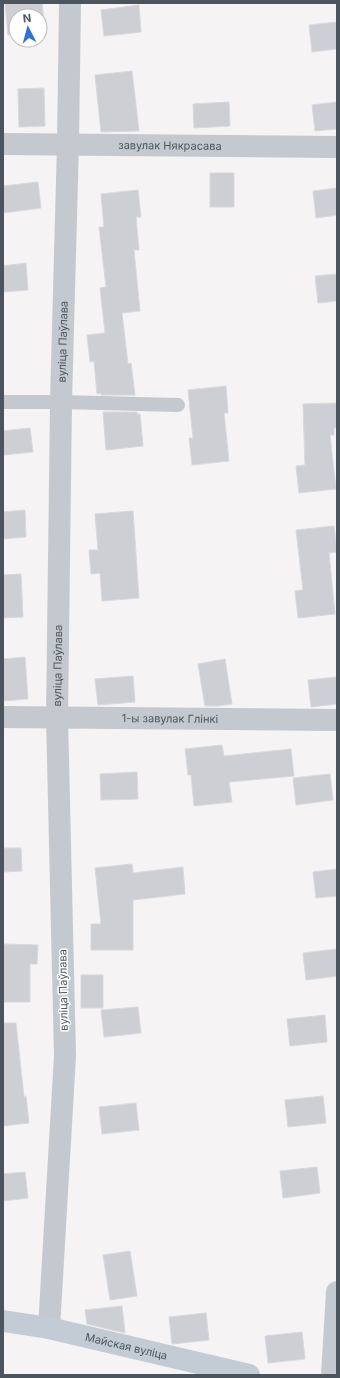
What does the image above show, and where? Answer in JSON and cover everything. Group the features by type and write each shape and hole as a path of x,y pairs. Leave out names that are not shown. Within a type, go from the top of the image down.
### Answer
{"street":[{"name":"вуліца Паўлава","path":"49,1328 65,1056 57,717 61,402 70,3"},
{"name":"завулак Някрасава","path":"3,144 337,147"},
{"name":"1-ы завулак Глінкі","path":"3,717 337,720"},
{"path":"332,1375 337,1292"},
{"name":"Майская вуліца","path":"3,1321 49,1328 249,1375"}],"lane":[{"path":"3,402 61,402 178,406"}],"building":[{"path":"5,3 42,3 43,8 8,8 8,35"},
{"path":"139,5 141,32 104,36 101,10"},
{"path":"337,22 337,49 312,52 309,25"},
{"path":"132,71 139,131 101,132 95,75"},
{"path":"44,88 45,126 19,127 18,89"},
{"path":"229,102 230,126 194,128 193,104"},
{"path":"337,102 337,129 315,131 312,105"},
{"path":"210,173 234,173 234,207 210,207"},
{"path":"38,182 41,208 3,213 3,186"},
{"path":"337,188 337,215 316,218 313,191"},
{"path":"138,190 141,217 136,217 139,250 134,250 140,311 122,313 128,364 131,363 135,395 101,395 101,393 97,394 94,361 90,362 87,335 105,333 100,288 106,287 99,227 104,227 101,194"},
{"path":"26,263 28,290 3,292 3,266"},
{"path":"337,274 337,301 318,303 315,276"},
{"path":"226,386 228,413 224,413 229,461 192,465 189,438 193,438 188,390"},
{"path":"337,403 337,428 334,428 334,435 330,435 336,489 299,493 296,466 305,465 303,404"},
{"path":"103,412 137,412 137,414 140,414 143,446 106,450"},
{"path":"30,428 33,452 3,455 3,431"},
{"path":"25,510 26,537 3,539 3,512"},
{"path":"133,511 139,598 102,601 100,573 91,574 89,550 98,550 95,514"},
{"path":"334,526 337,552 329,553 335,614 298,618 295,591 303,590 296,530"},
{"path":"21,574 23,617 3,618 3,575"},
{"path":"25,657 28,699 3,701 3,659"},
{"path":"225,659 232,704 205,706 198,664"},
{"path":"133,676 135,702 98,705 95,679"},
{"path":"337,677 337,704 311,707 308,680"},
{"path":"222,745 224,756 291,749 294,776 229,782 232,802 194,806 191,775 188,775 185,749"},
{"path":"137,772 138,799 101,800 100,774"},
{"path":"330,774 333,800 296,805 293,778"},
{"path":"3,848 21,848 22,871 3,872"},
{"path":"132,864 133,873 183,867 185,894 133,900 133,950 91,950 91,924 101,924 95,868"},
{"path":"337,869 337,896 316,898 313,872"},
{"path":"3,944 38,945 37,964 30,964 30,1002 3,1002"},
{"path":"337,949 337,976 306,980 303,953"},
{"path":"81,975 103,975 103,1008 81,1008"},
{"path":"138,1007 141,1033 104,1037 101,1010"},
{"path":"325,1015 327,1042 290,1046 287,1019"},
{"path":"3,1023 16,1023 24,1097 26,1096 29,1123 3,1126"},
{"path":"323,1096 326,1123 288,1127 285,1100"},
{"path":"136,1103 139,1130 102,1134 99,1107"},
{"path":"317,1167 320,1193 283,1198 280,1171"},
{"path":"25,1172 28,1198 3,1201 3,1174"},
{"path":"130,1251 137,1296 110,1300 103,1255"},
{"path":"122,1306 125,1333 87,1324 85,1310"},
{"path":"206,1313 209,1340 172,1344 169,1317"},
{"path":"302,1332 305,1359 268,1363 265,1336"}]}
